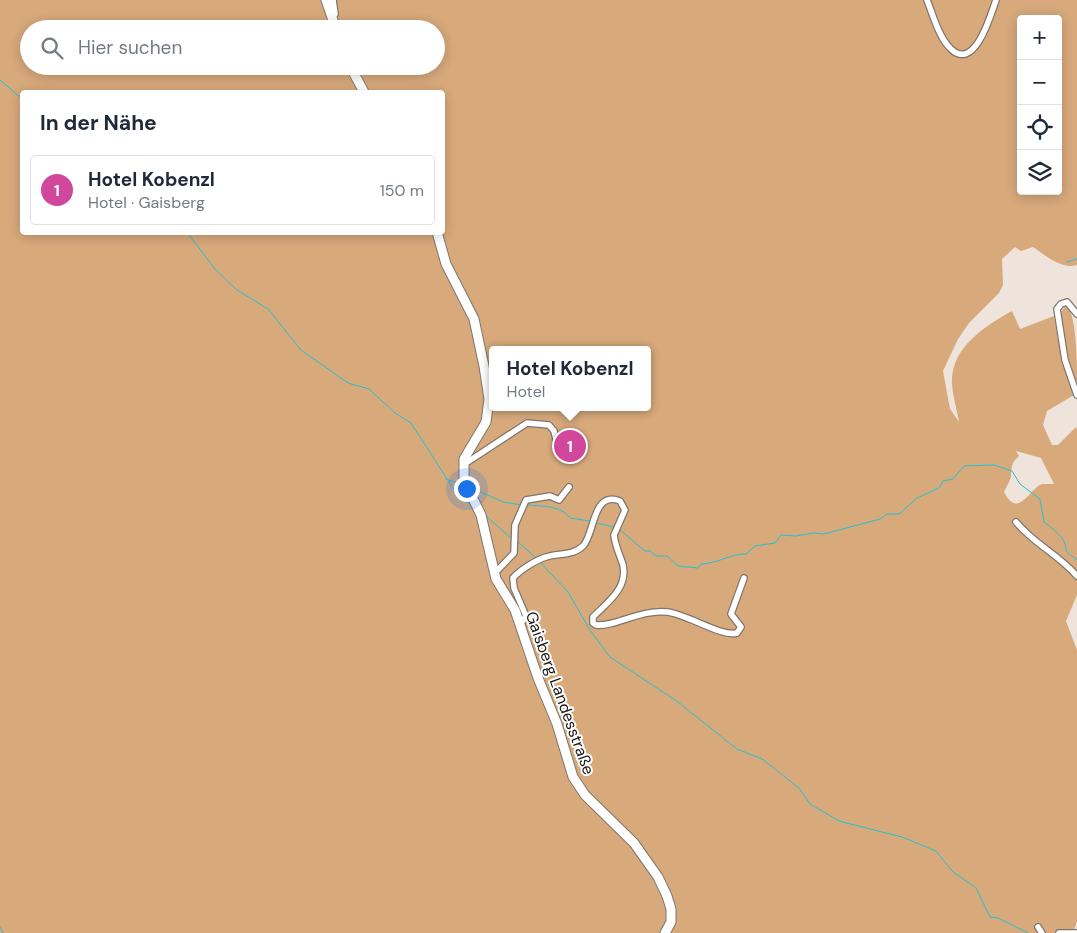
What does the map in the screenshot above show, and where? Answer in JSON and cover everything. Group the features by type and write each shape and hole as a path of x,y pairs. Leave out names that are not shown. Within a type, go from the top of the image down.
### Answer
{"main road":[{"path":"328,0 333,20"},
{"path":"355,75 363,90"},
{"path":"437,235 446,264 474,319 488,396 489,411 486,422 466,454 463,467"},
{"name":"Gaisberg Landesstraße","path":"463,467 464,483 483,521 494,574 500,589 515,610 538,678 557,724 568,764 578,787 634,843 663,886 671,916 665,933"}],"street":[{"path":"926,0 945,42 950,49 960,54 968,52 977,45 996,0"},
{"path":"1077,314 1067,302 1061,304 1057,309 1066,364 1077,395"},
{"path":"463,467 527,423 549,425 554,431 556,439"},
{"path":"494,574 514,554 515,527 526,500 552,496 559,500 569,487"},
{"path":"520,625 526,616 514,588 513,578 542,558 573,552 583,546 598,510 602,504 611,500 620,501 625,510 614,535 623,566 623,581 615,595 593,617 593,623 596,625 644,612 668,612 688,617 728,634 737,633 741,627 731,614 744,578"},
{"path":"1016,522 1027,536 1059,558 1077,576"},
{"path":"1059,933 1077,933"}],"shaded area":[{"path":"0,0 1077,0 1077,265 1060,264 1033,247 1021,251 1015,247 1002,259 1003,285 999,293 969,323 958,339 943,371 950,409 959,422 952,384 953,371 963,349 971,340 981,331 1012,311 1020,329 1054,316 1061,356 1074,395 1047,411 1043,425 1052,445 1058,445 1076,427 1077,430 1077,595 1066,621 1077,650 1077,921 1073,933 0,933","holes":["1016,451 1041,458 1054,484 1042,484 1019,503 1009,500 1004,492 1010,479 1012,465 1019,456"]},
{"path":"1066,305 1070,310 1074,329 1077,384 1062,331 1060,313"}],"waterway":[{"path":"0,80 20,97"},
{"path":"189,235 215,269 237,290 268,309 301,350 348,383 369,389 395,413 411,423 460,499 471,504"},
{"path":"1067,262 1077,259"},
{"path":"620,530 645,551 650,551 656,556 667,556 678,566 698,568 701,564 734,555 746,554 755,546 775,543 781,535 824,534 880,519 887,514 899,514 917,498 939,488 943,481 953,479 964,466 994,465 1012,471 1020,484 1040,499 1044,522 1059,534 1066,546 1066,551 1077,560"},
{"path":"446,479 463,485"},
{"path":"472,488 503,502 522,505"},
{"path":"526,505 556,508 570,518 590,521"},
{"path":"486,516 511,538"},
{"path":"596,523 614,527"},
{"path":"517,541 536,558"},
{"path":"539,561 568,592 590,630 610,657 678,702 737,749 762,759 799,788 810,804 839,821 902,837 936,851 952,871 976,888 990,917 998,918 1028,933"},
{"path":"0,927 3,933"}],"place":[{"name":"Hotel Kobenzl","path":"570,446"}]}
